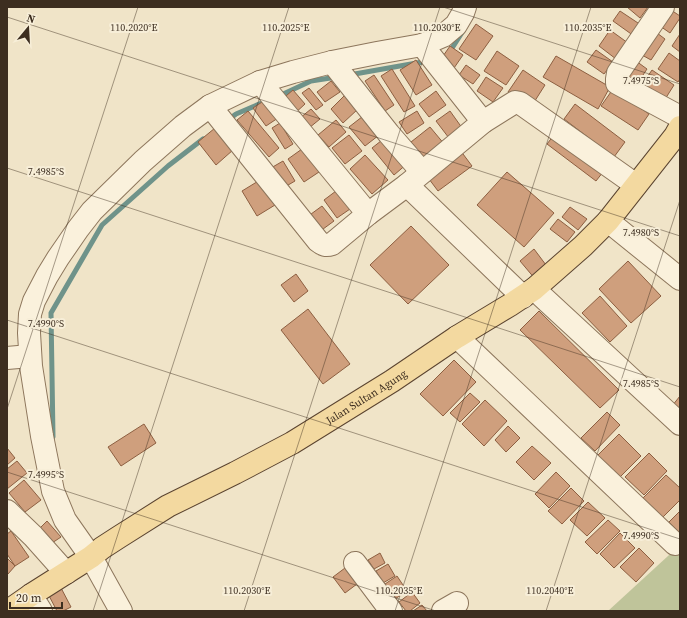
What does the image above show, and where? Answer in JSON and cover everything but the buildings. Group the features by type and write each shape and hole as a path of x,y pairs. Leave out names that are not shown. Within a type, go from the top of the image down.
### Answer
{"main road":[{"name":"Jalan Sultan Agung","path":"8,611 36,603 66,573 168,506 235,474 292,443 392,381 457,337 529,293 583,246 608,220 679,130"}],"street":[{"path":"121,611 104,547 65,520 53,491 42,436 31,366 28,333 30,314 34,301 58,258 92,211 143,161 183,126 210,106 260,82 293,72 377,52 422,45 443,36 456,25 465,7"},
{"path":"663,7 618,73 617,83 679,130"},
{"path":"422,45 483,122"},
{"path":"332,62 389,134 415,179 529,293 680,424"},
{"path":"260,82 368,214"},
{"path":"210,106 313,235 323,244 327,245 332,244 368,214 415,179 483,122 515,102 520,103 636,185"},
{"path":"608,220 680,280"},
{"path":"457,337 675,544"},
{"path":"7,358 30,356"},
{"path":"7,511 33,536 66,573"},
{"path":"355,563 391,611"}],"green space":[{"path":"680,545 680,611 608,611"}],"waterway":[{"path":"449,53 463,31"},
{"path":"349,75 428,61"},
{"path":"279,96 311,81 337,77"},
{"path":"228,120 236,114 264,102"},
{"path":"53,437 51,313 102,225 168,166 203,139"}]}
